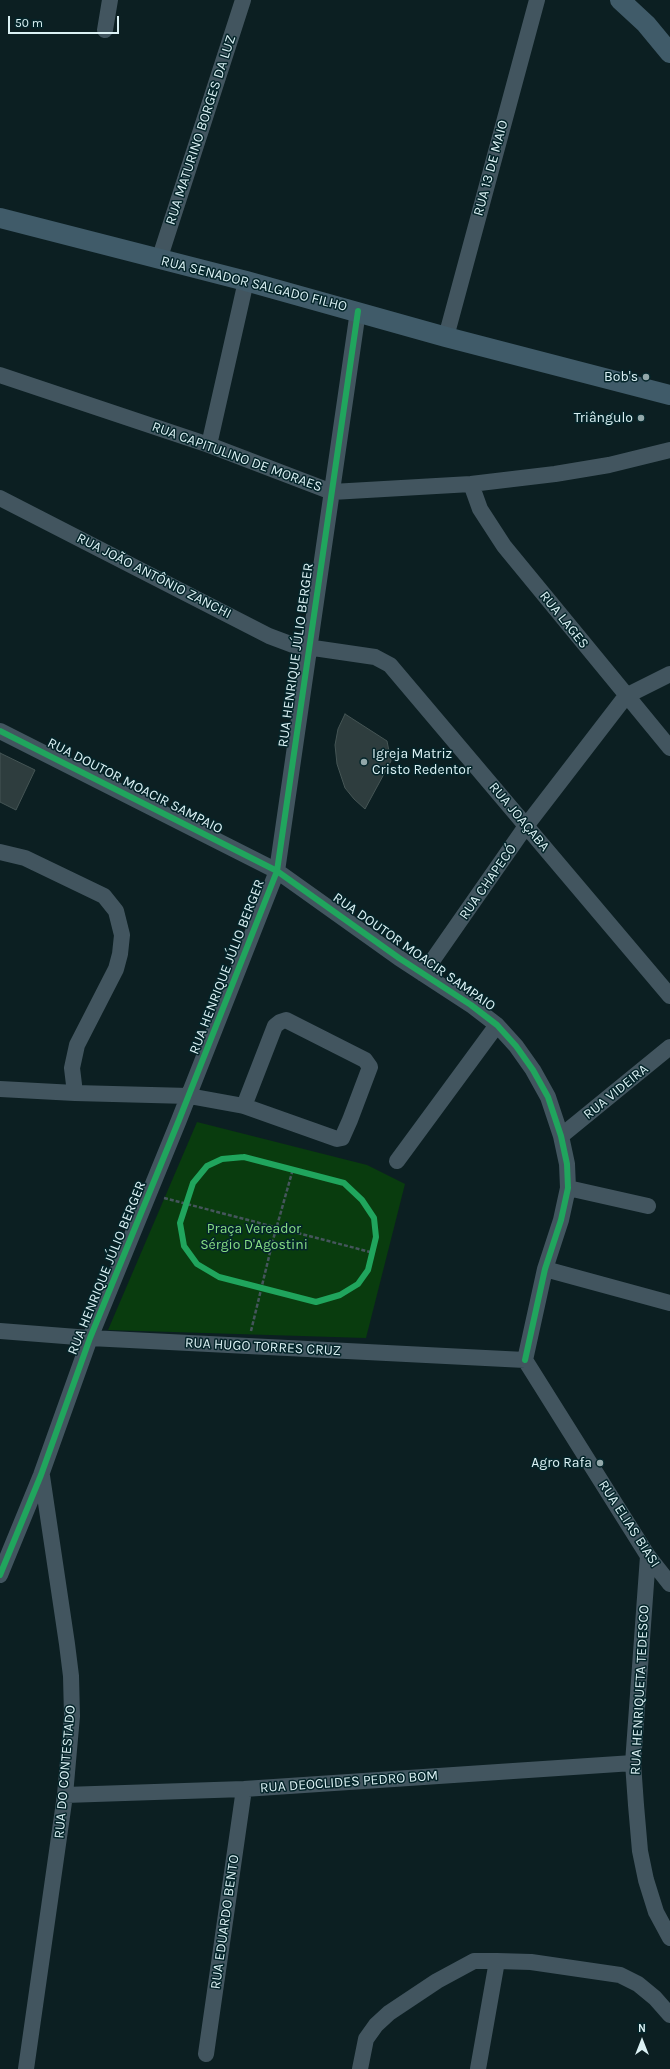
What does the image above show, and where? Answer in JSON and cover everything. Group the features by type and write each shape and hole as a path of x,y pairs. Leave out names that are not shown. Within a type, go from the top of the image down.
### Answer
{"main road":[{"path":"620,0 646,24 670,53"},
{"name":"RUA SENADOR SALGADO FILHO","path":"0,218 159,260 246,281 670,395"}],"street":[{"path":"105,30 110,0"},
{"name":"RUA MATURINO BORGES DA LUZ","path":"159,260 243,0"},
{"name":"RUA 13 DE MAIO","path":"446,336 537,0"},
{"path":"209,445 246,281"},
{"name":"RUA HENRIQUE JÚLIO BERGER","path":"0,1575 7,1537 42,1475 90,1338 189,1096 277,871 358,311"},
{"name":"RUA CAPITULINO DE MORAES","path":"0,375 209,445 332,492 471,484 555,474 609,465 670,450"},
{"name":"RUA LAGES","path":"471,484 480,509 489,526 626,696 670,748"},
{"name":"RUA JOÃO ANTÔNIO ZANCHI","path":"0,498 269,636 293,645 310,648"},
{"name":"RUA JOAÇABA","path":"310,648 375,657 390,664 670,996"},
{"path":"626,696 670,674"},
{"name":"RUA CHAPECÓ","path":"424,974 526,826 626,696"},
{"name":"RUA DOUTOR MOACIR SAMPAIO","path":"0,731 277,871 424,974 471,1005 496,1026 516,1046 533,1070 548,1096 561,1136 567,1164 568,1188 561,1220 545,1269 525,1360"},
{"path":"0,852 25,858 104,896 116,911 122,934 120,954 116,969 77,1045 72,1068 75,1093"},
{"path":"0,1089 75,1093 189,1096 244,1106 329,1138 337,1139 342,1138 370,1067 365,1060 286,1020 275,1026 244,1106"},
{"path":"397,1161 496,1026"},
{"name":"RUA VIDEIRA","path":"561,1136 670,1047"},
{"path":"568,1188 648,1206"},
{"path":"545,1269 670,1303"},
{"name":"RUA HUGO TORRES CRUZ","path":"0,1331 90,1338 525,1360"},
{"name":"RUA ELIAS BIASI","path":"525,1360 648,1556 670,1584"},
{"name":"RUA DO CONTESTADO","path":"26,2069 65,1795 72,1716 71,1676 42,1475"},
{"name":"RUA HENRIQUETA TEDESCO","path":"648,1556 633,1763 640,1851 646,1880 656,1912 670,1938"},
{"name":"RUA DEOCLIDES PEDRO BOM","path":"65,1795 244,1789 633,1763"},
{"name":"RUA EDUARDO BENTO","path":"206,2054 244,1789"},
{"path":"362,2069 366,2039 376,2025 389,2013 437,1981 474,1961 531,1962 620,1975 638,1984 655,1998 670,2015"},
{"path":"478,2069 497,1961"}],"path":[{"path":"248,1346 276,1227 293,1169"},
{"path":"159,1197 374,1253"}],"green space":[{"name":"Praça Vereador Sérgio D'Agostini","path":"197,1122 367,1165 405,1184 366,1338 108,1330"}],"building":[{"name":"Igreja Matriz Cristo Redentor","path":"345,714 387,741 391,761 365,809 345,788 337,764 335,745 338,729"},
{"path":"0,753 35,770 16,810 0,802"}],"cycle path":[{"path":"0,1575 41,1475 90,1338 179,1120 277,871 358,311"},
{"path":"0,731 277,871 399,958 471,1005 497,1025 516,1046 533,1070 548,1097 561,1136 567,1164 568,1188 561,1220 545,1269 525,1360"},
{"path":"244,1157 344,1183 362,1200 374,1218 376,1237 368,1270 358,1284 340,1295 316,1302 219,1277 197,1264 184,1246 180,1223 193,1183 207,1166 222,1159 244,1157"}],"place":[{"name":"Bob's","path":"646,377"},
{"name":"Triângulo","path":"641,418"},
{"name":"Igreja Matriz Cristo Redentor","path":"364,762"},
{"name":"Agro Rafa","path":"600,1463"}]}
